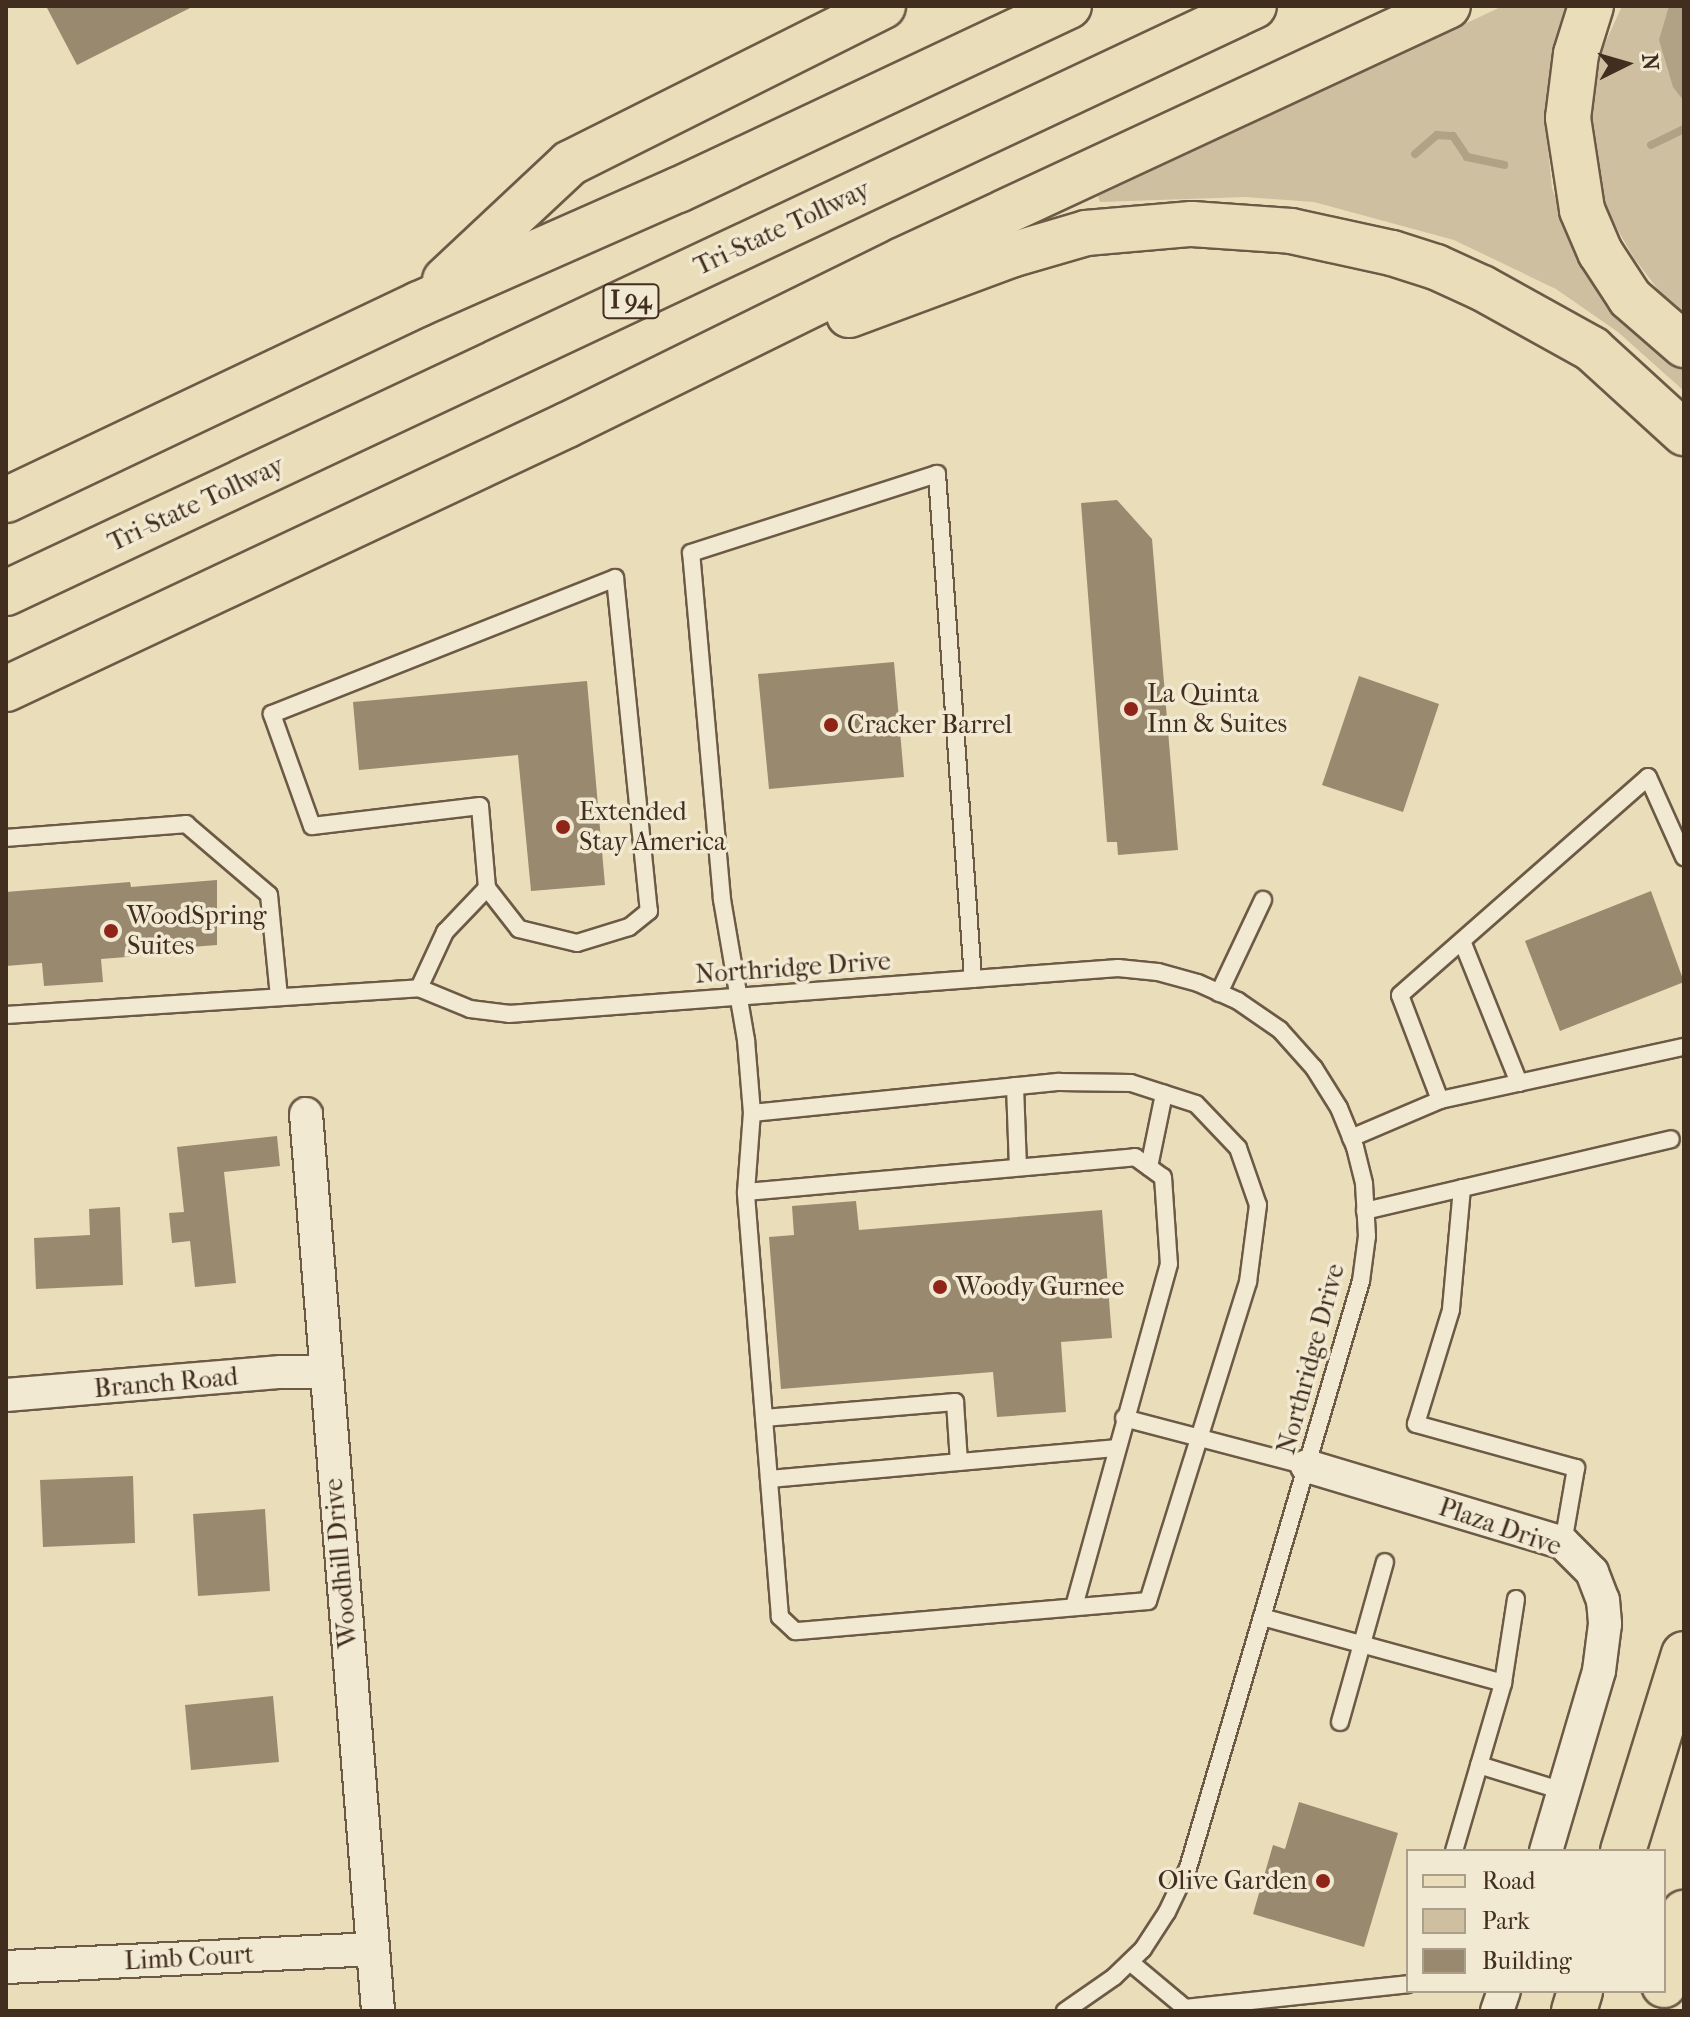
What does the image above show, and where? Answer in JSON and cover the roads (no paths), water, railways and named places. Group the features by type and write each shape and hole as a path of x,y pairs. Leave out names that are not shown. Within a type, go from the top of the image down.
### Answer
{"main road":[{"path":"419,304 570,163 883,6"},
{"path":"6,500 419,304 678,190 1069,6"},
{"name":"Tri-State Tollway","path":"6,593 1254,6"},
{"path":"6,689 567,425 902,260 1448,6"},
{"path":"1591,6 1576,54 1568,118 1582,210 1600,252 1630,298 1684,345"},
{"path":"567,425 1011,255 1086,233 1192,224 1291,231 1343,241 1436,267 1538,316 1592,349 1684,433"},
{"path":"1624,1849 1684,1654"},
{"path":"1666,1978 1684,1913"}],"street":[{"name":"Woodhill Drive","path":"306,1114 378,2011"},
{"name":"Branch Road","path":"6,1395 281,1372 326,1372"},
{"name":"Plaza Drive","path":"1307,1466 1563,1543 1581,1559 1599,1584 1605,1624 1599,1671 1547,1849"},
{"name":"Limb Court","path":"6,1967 373,1949"}],"lane":[{"path":"752,1113 1059,1082 1131,1083 1196,1104 1238,1148 1258,1205 1248,1282 1148,1601 795,1631 780,1617 746,1192 752,1113 739,996 722,899 691,553 937,474 973,979"},
{"path":"6,1015 419,988 445,932 487,888 480,806 312,826 272,714 615,578 649,911 629,927 577,943 519,929 487,888"},
{"path":"1440,1100 1400,995 1648,777 1684,857"},
{"path":"6,838 186,824 269,895 279,997"},
{"path":"1219,993 1263,900"},
{"path":"1462,941 1519,1083"},
{"name":"Northridge Drive","path":"419,988 470,1009 509,1014 1118,968 1158,972 1219,993 1280,1030 1314,1068 1339,1108 1364,1184 1361,1281 1188,1868 1167,1912 1130,1962 1080,2004 1065,2011"},
{"path":"1351,1138 1440,1100 1684,1047"},
{"path":"1015,1086 1018,1167"},
{"path":"1149,1167 1164,1094"},
{"path":"1365,1211 1671,1139"},
{"path":"746,1192 1135,1157 1163,1177 1169,1264 1074,1607"},
{"path":"1462,1188 1451,1310 1416,1424 1576,1468 1563,1543"},
{"path":"764,1418 955,1402 959,1462"},
{"path":"1124,1418 1307,1466"},
{"path":"769,1479 1116,1448"},
{"path":"1340,1722 1385,1562"},
{"path":"1455,1849 1503,1683 1516,1599"},
{"path":"1262,1617 1503,1683"},
{"path":"1479,1765 1563,1791"},
{"path":"1130,1962 1185,2008 1406,1984"}],"waterway":[{"path":"1651,145 1684,129"},
{"path":"1415,154 1437,135 1453,136 1467,157 1504,165"}],"place":[{"name":"La Quinta Inn & Suites","path":"1131,709"},
{"name":"Cracker Barrel","path":"831,725"},
{"name":"Extended Stay America","path":"563,827"},
{"name":"WoodSpring Suites","path":"111,931"},
{"name":"Woody Gurnee","path":"940,1287"},
{"name":"Olive Garden","path":"1323,1881"}]}
